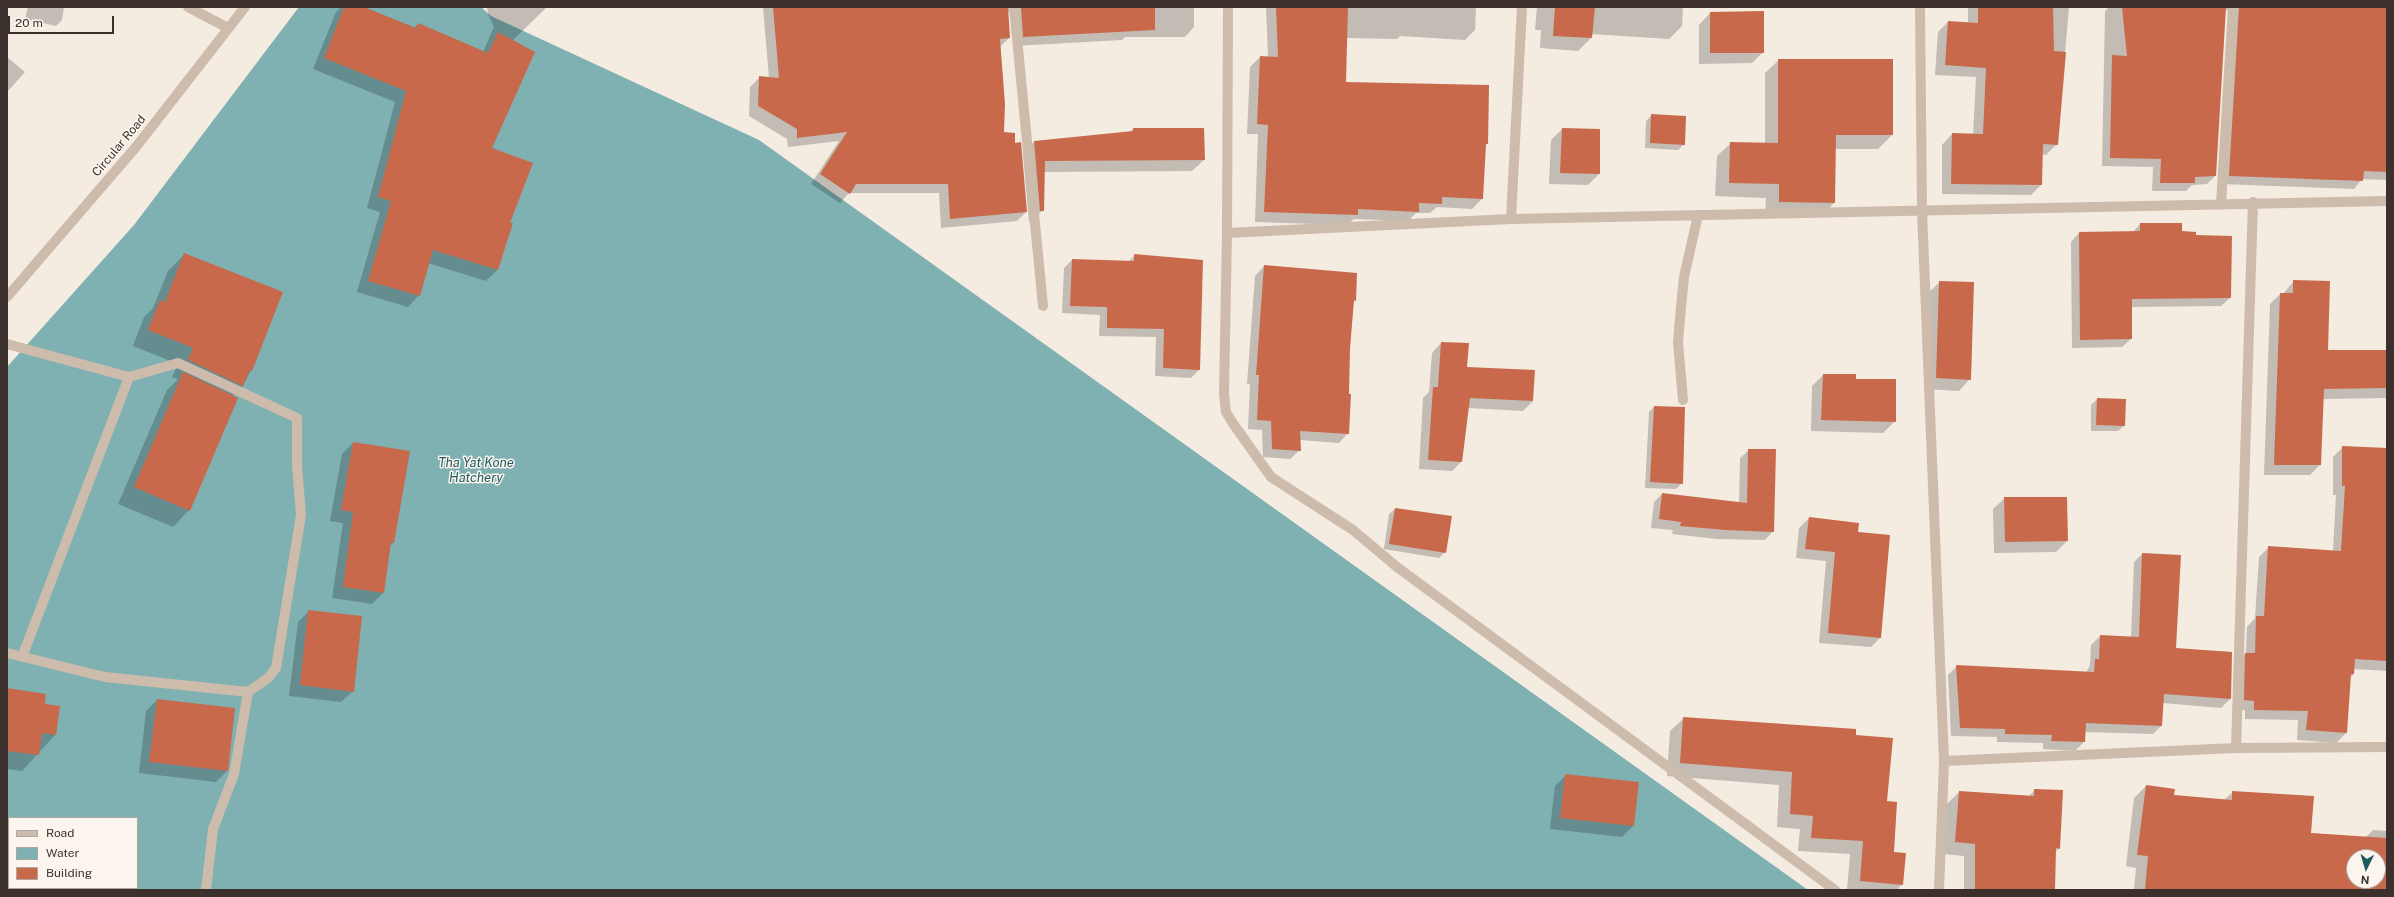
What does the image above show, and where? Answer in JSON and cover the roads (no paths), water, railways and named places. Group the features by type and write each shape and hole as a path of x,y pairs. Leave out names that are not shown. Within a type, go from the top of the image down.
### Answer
{"street":[{"path":"188,7 228,28"},
{"name":"Circular Road","path":"7,297 136,147 245,7"},
{"path":"1014,7 1043,306"},
{"path":"1228,7 1227,233 1224,394 1226,412 1271,477 1353,530 1404,572 1835,890"},
{"path":"1511,218 1522,7"},
{"path":"1920,7 1922,211 1944,761 1939,890"},
{"path":"2221,204 2233,7"},
{"path":"1227,233 1511,218 1922,211 2253,202 2387,201"},
{"path":"2236,748 2253,202"},
{"path":"1683,400 1678,342 1684,277 1698,215"},
{"path":"7,344 129,376 178,362 297,418 297,466 301,515 276,668 268,678 248,692 105,677 7,653"},
{"path":"22,657 129,376"},
{"path":"206,890 213,829 234,774 248,692"},
{"path":"1944,761 2236,748 2387,747"}],"water":[{"name":"Tha Yat Kone Hatchery","path":"299,7 481,7 491,16 759,140 1808,890 7,890 7,367 134,225"}]}
